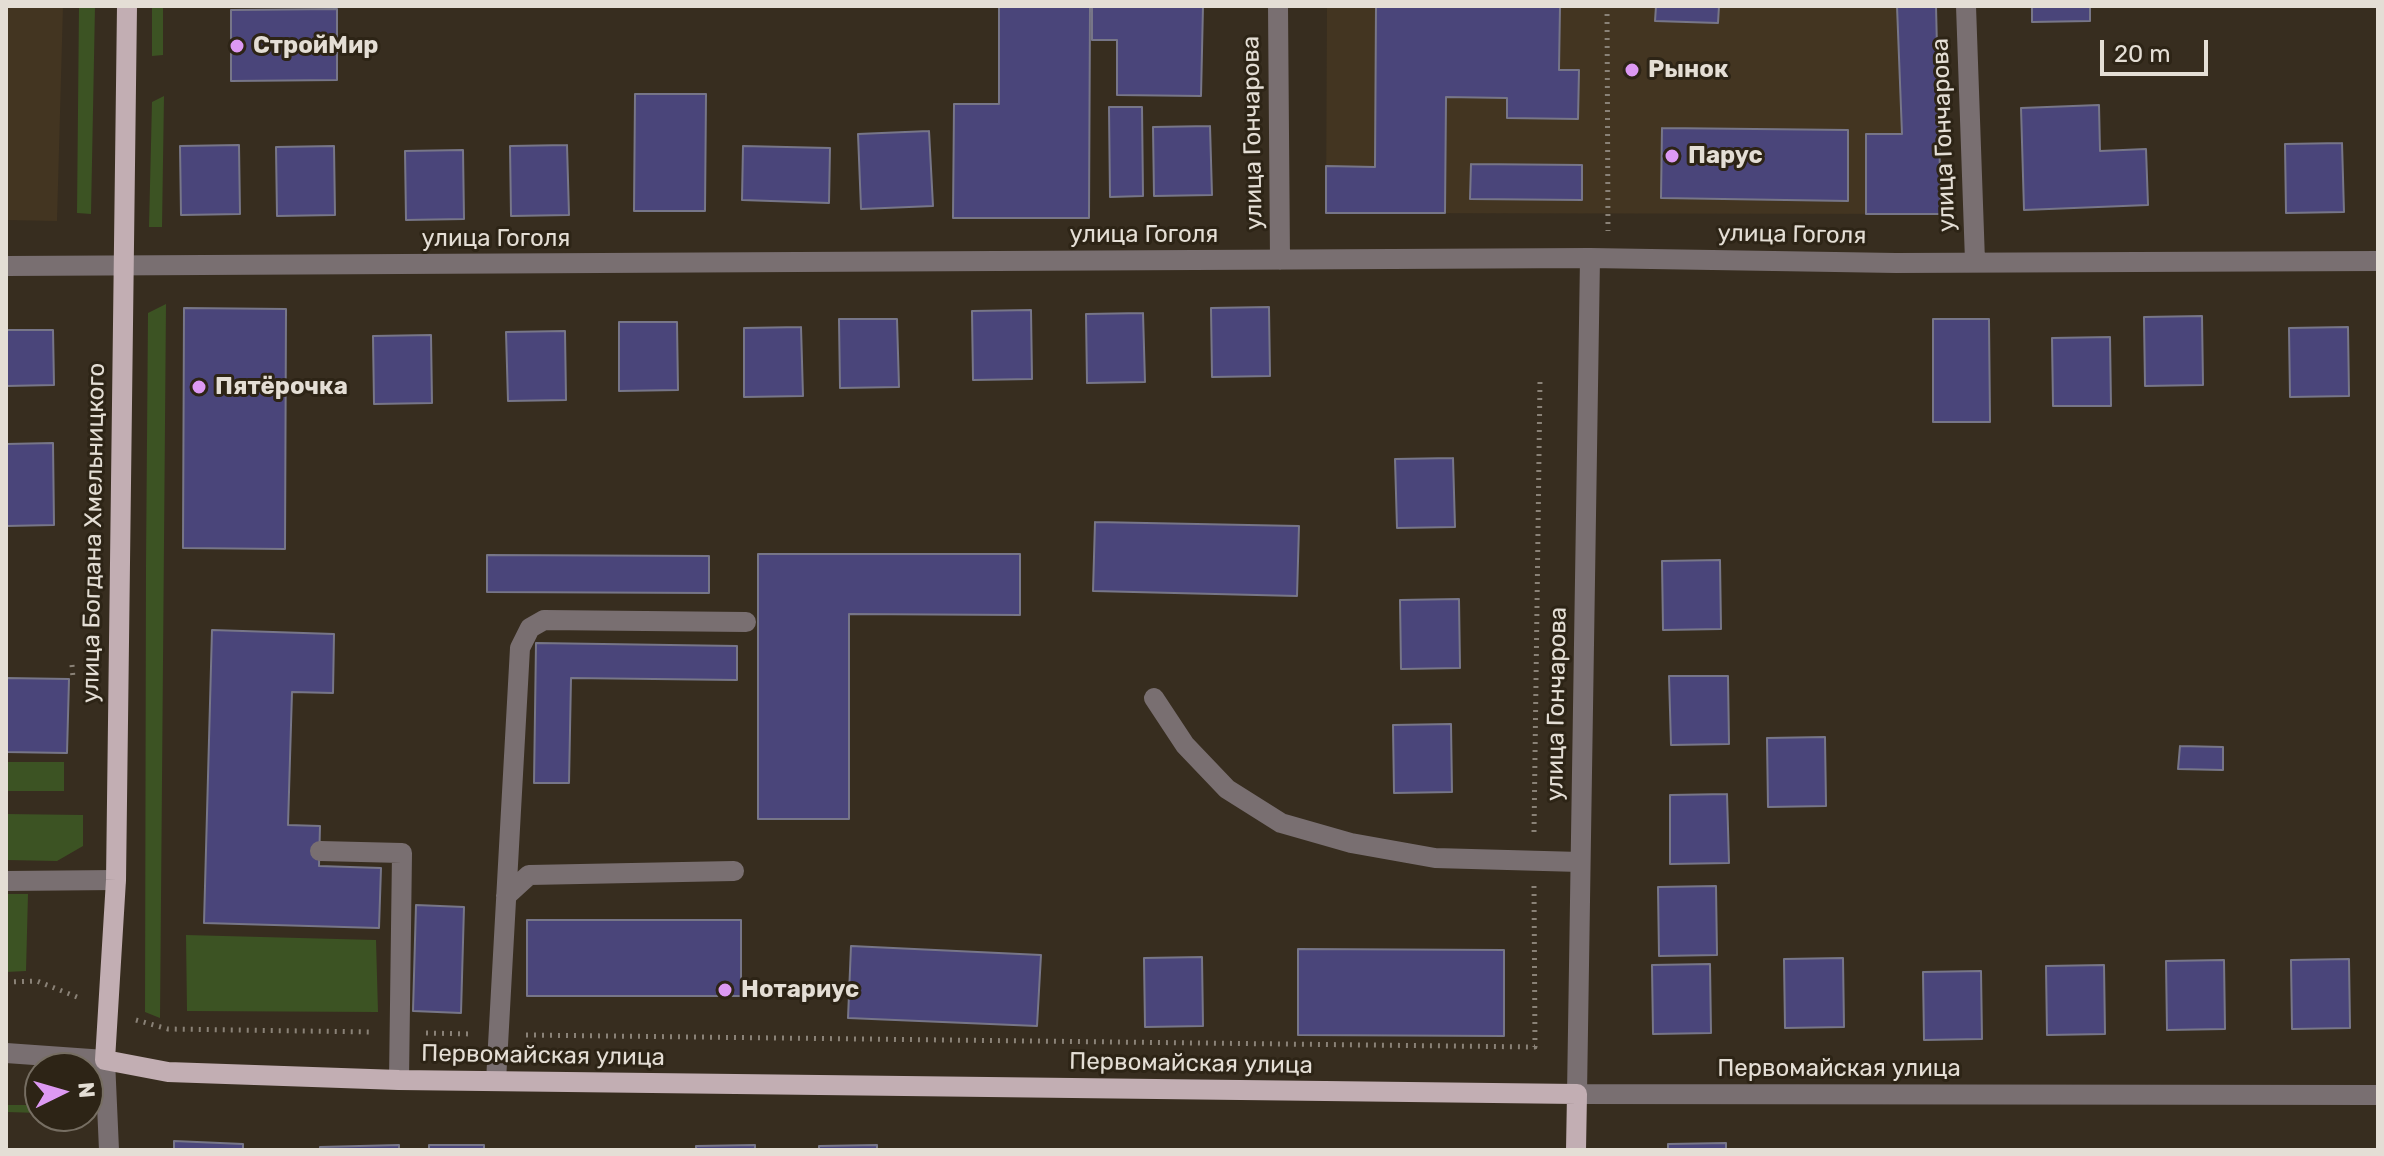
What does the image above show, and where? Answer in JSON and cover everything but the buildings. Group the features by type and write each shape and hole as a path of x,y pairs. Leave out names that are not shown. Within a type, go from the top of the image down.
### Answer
{"main road":[{"name":"улица Богдана Хмельницкого","path":"105,1060 116,880 127,6"},
{"name":"Первомайская улица","path":"105,1060 168,1072 399,1080 1577,1094"},
{"name":"улица Гончарова","path":"1576,1150 1577,1094"}],"street":[{"name":"улица Гончарова","path":"1278,6 1280,260"},
{"name":"улица Гончарова","path":"1966,6 1975,261"},
{"name":"улица Гоголя","path":"6,266 122,268 1590,258 2378,261"},
{"name":"улица Гончарова","path":"1577,1094 1590,258"},
{"path":"496,1081 520,648 530,628 544,620 746,622"},
{"path":"1154,698 1185,745 1227,789 1281,823 1351,843 1435,858 1580,862"},
{"path":"320,851 402,853 399,1080"},
{"path":"506,896 529,875 734,871"},
{"path":"6,881 116,880"},
{"name":"Первомайская улица","path":"6,1053 105,1060"},
{"path":"105,1060 109,1150"},
{"name":"Первомайская улица","path":"1577,1094 2378,1095"}],"path":[{"path":"1607,6 1608,231"},
{"path":"6,982 37,981 140,1022 168,1029 1535,1047 1533,862 1540,381"},
{"path":"72,665 73,678"}],"shaded area":[{"path":"6,6 63,6 57,221 6,220"},
{"name":"Рынок","path":"1327,6 1936,6 1941,214 1326,213"}],"green space":[{"path":"79,6 95,6 91,214 77,213"},
{"path":"152,6 163,6 163,55 152,56"},
{"path":"164,96 162,227 149,227 152,102"},
{"path":"166,304 160,1018 145,1012 148,313"},
{"path":"6,762 64,762 64,791 6,791"},
{"path":"6,814 83,815 83,846 57,861 6,860"},
{"path":"6,894 28,894 26,971 6,972"},
{"path":"186,935 376,940 378,1012 187,1011"},
{"path":"6,1105 24,1105 24,1113 6,1112"}],"place":[{"name":"СтройМир","path":"237,46"},
{"name":"Рынок","path":"1632,70"},
{"name":"Парус","path":"1672,156"},
{"name":"Пятёрочка","path":"199,387"},
{"name":"Нотариус","path":"725,990"}]}
